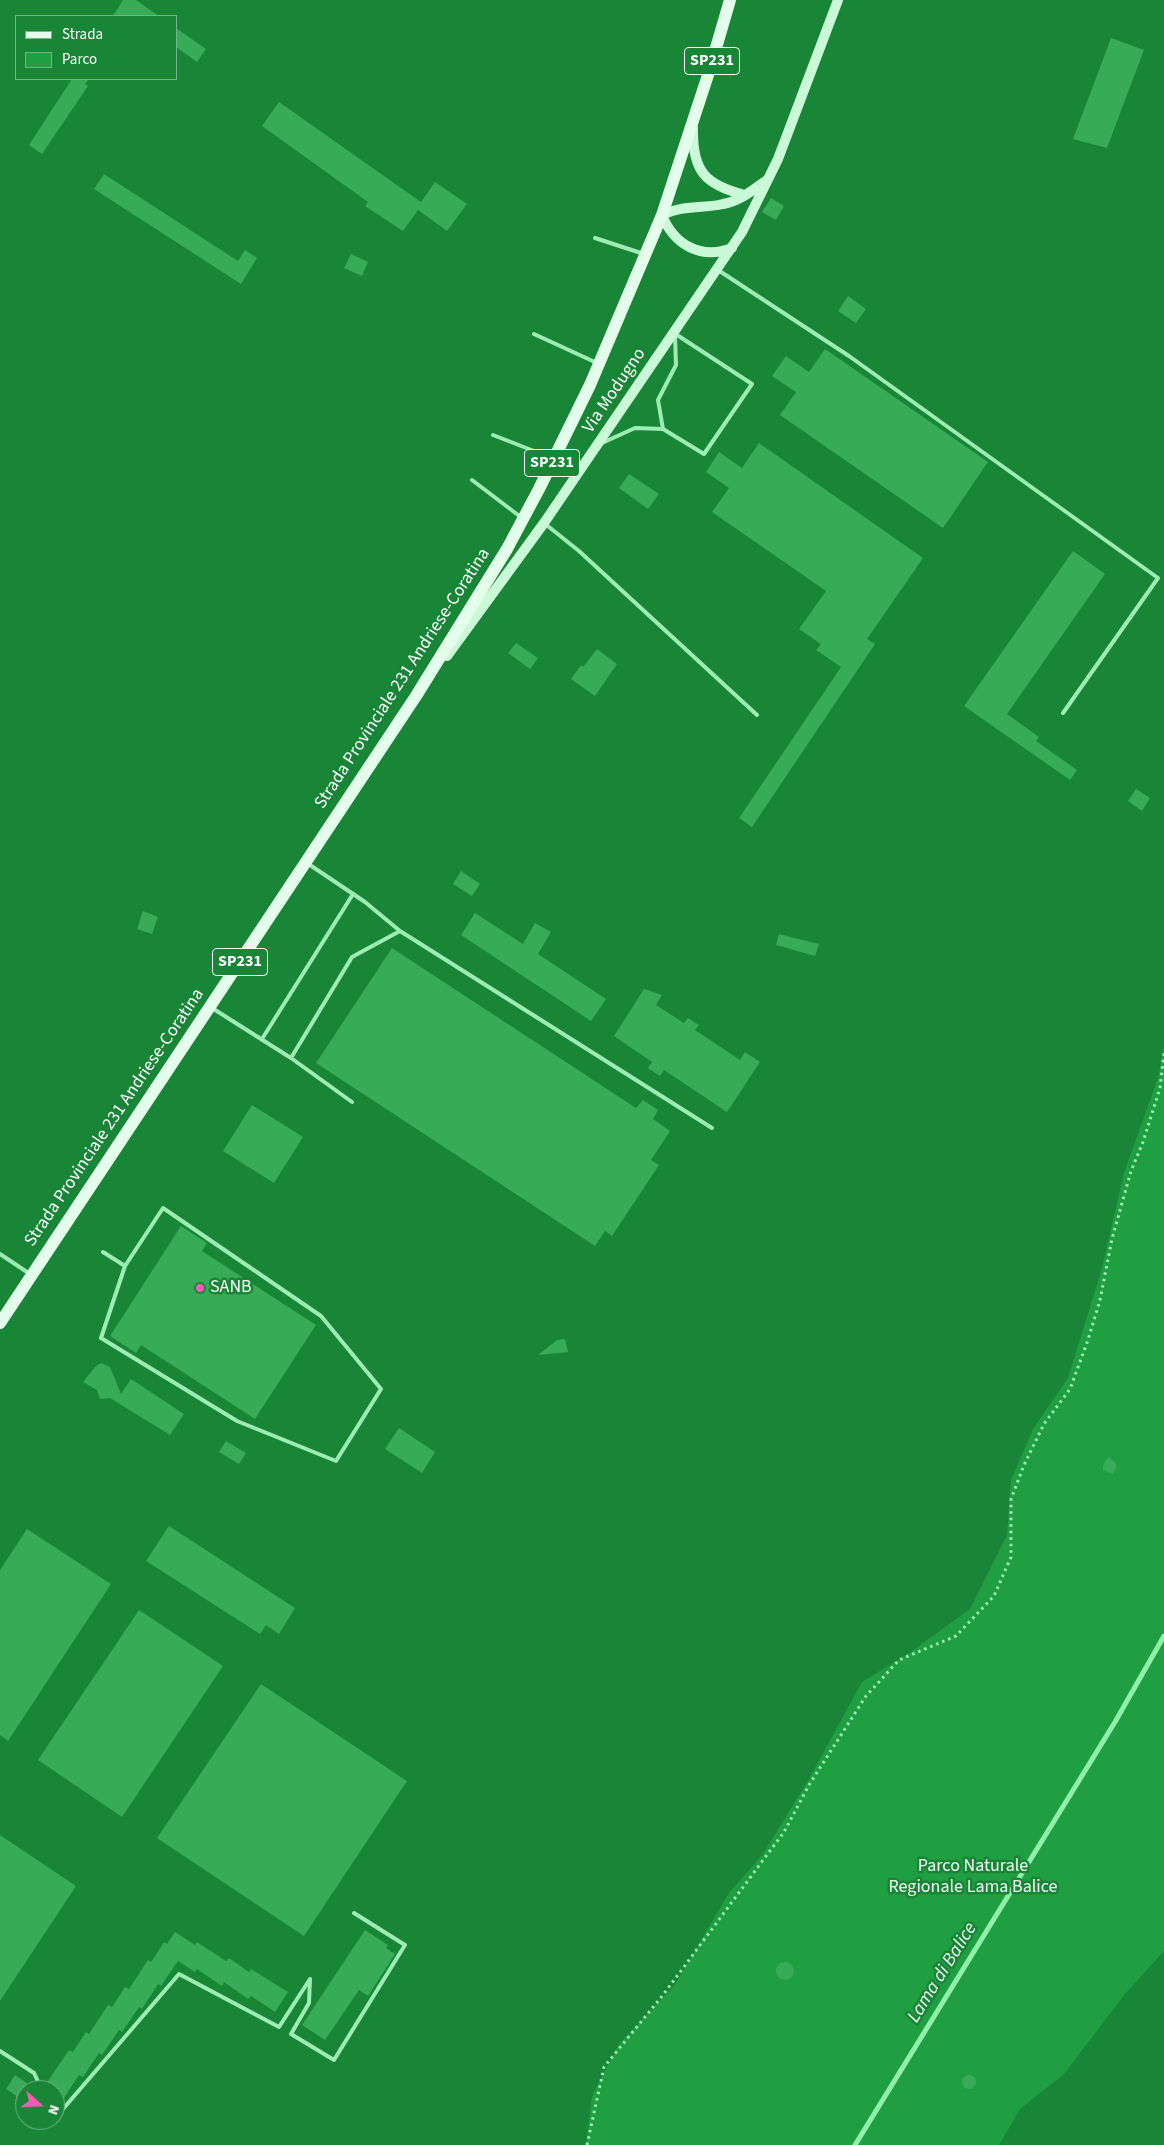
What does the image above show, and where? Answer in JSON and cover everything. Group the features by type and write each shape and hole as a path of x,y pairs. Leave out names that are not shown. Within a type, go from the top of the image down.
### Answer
{"main road":[{"name":"Strada Provinciale 231 Andriese-Coratina","path":"0,1323 416,696 485,587 523,519 599,364 662,215 730,0"}],"street":[{"name":"Via Modugno","path":"416,696 544,523 732,248 753,212 768,180 788,133 838,0"},
{"path":"693,121 693,149 697,164 703,175 717,186 745,195"},
{"path":"732,248 711,253 690,248 673,234 662,215 678,209 721,205 745,195 768,180"}],"lane":[{"path":"595,238 646,255"},
{"path":"718,270 849,356 1158,578 1063,713"},
{"path":"663,429 658,400 676,365 674,332"},
{"path":"598,445 635,428 663,429 704,454 752,384 674,332"},
{"path":"534,334 599,364"},
{"path":"493,435 554,459"},
{"path":"472,480 523,519"},
{"path":"544,523 579,551 757,715"},
{"path":"306,862 353,894 400,931 712,1128"},
{"path":"262,1039 353,894"},
{"path":"291,1058 352,957 400,931"},
{"path":"210,1007 291,1058 352,1102"},
{"path":"163,1208 320,1316 381,1389 336,1461 238,1421 101,1338 125,1266 163,1208"},
{"path":"104,1252 125,1266"},
{"path":"0,1254 31,1276"},
{"path":"65,2107 179,1974 278,2027 310,1979 309,2003 291,2034 334,2060 405,1944 354,1913"},
{"path":"0,2051 34,2074 37,2080"}],"path":[{"path":"587,2145 604,2068 663,1995 784,1832 809,1785 866,1696 899,1660 956,1636 994,1596 1011,1556 1011,1499 1024,1464 1044,1424 1070,1389 1088,1340 1100,1300 1112,1238 1131,1171 1143,1142 1160,1088 1164,1054"}],"green space":[{"name":"Parco Naturale Regionale Lama Balice","path":"1164,1047 1164,1951 1125,1994 1064,2074 1020,2109 999,2145 586,2145 592,2096 619,2044 674,1986 729,1893 763,1854 809,1779 862,1682 908,1654 970,1609 1007,1535 1011,1480 1033,1429 1068,1378 1102,1268 1124,1173 1158,1078"}],"building":[{"path":"123,0 136,0 158,15 114,15"},
{"path":"178,29 206,49 197,62 178,48"},
{"path":"1111,38 1144,50 1107,148 1073,139"},
{"path":"71,80 88,80 85,84 88,86 42,154 29,145"},
{"path":"279,102 421,202 435,182 467,204 447,231 418,210 403,231 365,206 368,202 262,126"},
{"path":"104,174 238,261 245,250 257,258 241,284 94,189"},
{"path":"771,198 784,206 776,220 762,212"},
{"path":"351,254 368,262 362,276 344,268"},
{"path":"848,296 866,309 856,323 838,311"},
{"path":"825,349 988,462 943,528 780,415 796,392 772,376 786,356 809,372"},
{"path":"759,443 923,558 867,639 875,644 752,827 739,818 841,667 816,650 821,644 799,629 826,591 712,512 729,488 706,472 719,452 742,468"},
{"path":"629,474 659,494 648,509 619,488"},
{"path":"1073,551 1105,574 1007,714 1039,737 1036,741 1077,770 1070,780 964,706"},
{"path":"516,643 538,658 530,669 508,653"},
{"path":"597,649 617,664 595,696 571,679 581,665 583,667"},
{"path":"1136,789 1150,798 1142,811 1128,801"},
{"path":"461,871 480,884 472,896 453,884"},
{"path":"143,911 158,917 152,934 137,929"},
{"path":"475,913 523,944 535,923 551,932 538,954 606,999 591,1021 461,935"},
{"path":"779,934 819,944 815,956 776,945"},
{"path":"392,948 636,1108 643,1100 658,1110 653,1119 670,1131 651,1160 659,1165 612,1236 605,1231 595,1246 316,1063"},
{"path":"644,989 662,995 656,1005 684,1023 688,1018 699,1025 695,1030 740,1060 745,1052 760,1062 727,1112 664,1070 660,1076 648,1068 652,1062 614,1036"},
{"path":"252,1105 303,1137 274,1183 223,1151"},
{"name":"SANB","path":"181,1226 207,1243 202,1251 316,1325 255,1419 141,1345 136,1353 110,1336"},
{"path":"565,1339 568,1352 538,1355 557,1340"},
{"path":"101,1363 110,1367 121,1394 131,1379 184,1414 170,1435 110,1398 100,1399 97,1390 83,1382 96,1366"},
{"path":"399,1428 435,1452 422,1473 385,1449"},
{"path":"226,1441 246,1453 239,1464 219,1452"},
{"path":"1108,1457 1115,1462 1117,1467 1113,1474 1103,1470"},
{"path":"169,1526 295,1608 279,1634 266,1625 260,1634 146,1561"},
{"path":"27,1529 111,1584 8,1741 0,1735 0,1570"},
{"path":"139,1610 223,1666 122,1817 38,1760"},
{"path":"261,1684 407,1781 304,1936 157,1838"},
{"path":"0,1835 76,1886 0,2001"},
{"path":"365,1930 388,1945 386,1948 395,1954 368,1996 359,1990 325,2040 302,2025"},
{"path":"175,1932 195,1945 197,1942 226,1961 229,1958 249,1972 251,1969 288,1992 275,2012 251,1996 248,1999 224,1982 222,1986 197,1969 195,1972 178,1961 161,1986 158,1984 142,2009 139,2007 122,2032 119,2030 102,2055 99,2053 83,2077 79,2075 65,2096 65,2080 49,2080 69,2050 73,2052 86,2032 89,2034 108,2005 112,2007 125,1987 129,1989 148,1960 151,1962 164,1942 167,1944"},
{"path":"781,1962 789,1962 794,1967 792,1978 781,1980 776,1975 776,1967"},
{"path":"15,2075 22,2080 15,2080 15,2095 6,2089"},
{"path":"969,2075 974,2077 976,2082 974,2087 969,2089 964,2087 962,2082 964,2077"}],"waterway":[{"name":"Lama di Balice","path":"855,2145 1115,1722 1164,1636"}],"place":[{"name":"SANB","path":"200,1288"}]}
